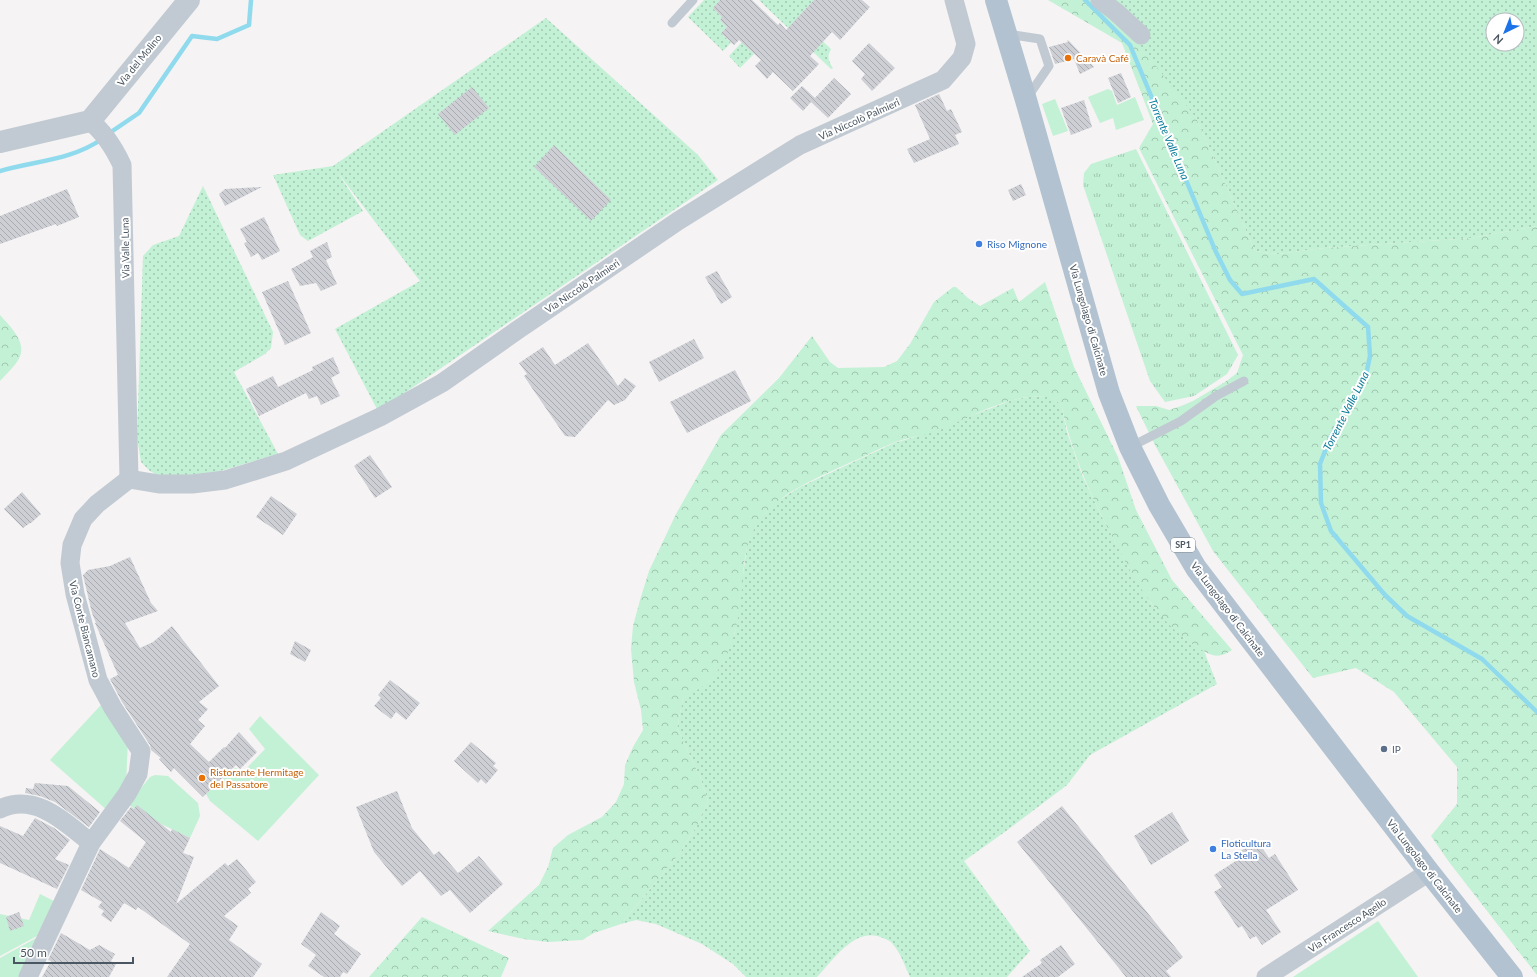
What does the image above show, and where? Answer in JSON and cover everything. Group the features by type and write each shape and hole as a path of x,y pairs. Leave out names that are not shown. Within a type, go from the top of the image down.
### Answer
{"main road":[{"name":"Via Lungolago di Calcinate","path":"996,0 1109,392 1130,447 1159,505 1196,568 1429,872 1512,977"}],"street":[{"name":"Via del Molino","path":"95,125 189,0"},
{"name":"Via Niccolò Palmieri","path":"129,479 159,484 192,484 225,480 286,461 380,417 442,383 678,221 800,145 943,80 962,58 966,44 954,0"},
{"path":"1100,0 1116,12 1141,35"},
{"path":"0,142 95,125"},
{"name":"Via Valle Luna","path":"95,125 114,149 122,165 129,479"},
{"name":"Via Conte Biancamano","path":"28,977 91,843 127,794 138,774 141,751 113,708 98,680 75,594 70,563 72,545 83,519 97,504 129,479"},
{"path":"0,809 20,804 36,806 50,812 91,843"},
{"name":"Via Francesco Agello","path":"1266,977 1429,872"}],"lane":[{"path":"672,23 694,0"},
{"path":"1007,34 1040,39 1049,66 1026,100"},
{"path":"1130,447 1181,421 1216,396 1244,381"}],"green space":[{"path":"704,0 720,0 713,8 722,17 720,20 727,27 721,33 731,43 723,51 688,17"},
{"path":"759,0 814,0 800,15 799,19 831,49 829,58 833,68 831,69"},
{"path":"1048,0 1092,0 1133,36 1196,118 1255,251 1278,254 1325,248 1472,238 1537,226 1537,975 1449,862 1431,836 1457,804 1457,767 1394,692 1356,668 1313,678 1213,551 1155,445 1136,406 1156,406 1169,410 1193,401 1237,373 1243,355 1139,148 1153,124 1122,43"},
{"path":"1092,0 1537,0 1537,226 1472,238 1325,248 1278,254 1255,251 1196,118"},
{"path":"546,18 698,155 718,180 378,411 335,329 420,281 338,173 363,211 308,241 300,235 273,175 333,166"},
{"path":"742,42 754,54 740,68 729,56"},
{"path":"1108,89 1112,91 1117,105 1135,97 1144,120 1116,130 1113,118 1100,123 1088,97"},
{"path":"1055,99 1068,131 1053,136 1042,104"},
{"path":"1136,149 1238,355 1227,374 1194,396 1165,402 1150,381 1083,185 1084,173 1091,164"},
{"path":"203,186 273,332 271,348 265,354 234,372 278,454 217,472 163,478 150,471 141,462 137,437 143,256 153,245 179,236"},
{"path":"1045,282 1074,367 1118,457 1136,510 1172,580 1232,650 1217,656 1194,645 1168,624 1147,598 1097,507 1076,457 1061,404 1057,401 1050,398 1030,397 1008,401 940,430 893,443 812,480 788,494 767,511 755,528 749,541 745,556 738,619 730,647 717,672 708,682 683,698 677,728 700,777 708,801 701,819 679,854 621,924 594,933 582,940 548,942 524,939 488,931 539,885 548,867 553,848 568,835 602,817 616,802 624,784 625,765 643,730 641,710 634,682 631,649 633,626 640,600 649,571 676,514 721,435 779,378 812,336 830,362 838,368 884,367 897,361 910,344 934,302 953,287 956,287 980,306 1013,288 1019,302"},
{"path":"0,315 18,337 21,353 20,357 12,368 0,381"},
{"path":"1049,396 1061,404 1067,432 1082,475 1129,568 1152,605 1184,638 1204,651 1217,684 1090,755 1067,785 964,861 1030,951 1007,977 910,977 900,954 891,942 873,935 864,936 854,940 846,946 817,977 746,977 733,964 702,944 656,924 636,920 621,924 679,854 701,819 708,801 700,777 677,728 683,698 709,681 723,662 735,632 747,546 752,532 759,520 773,504 800,487 894,443 939,430 1012,400"},
{"path":"101,705 128,740 126,785 108,811 50,760"},
{"path":"260,716 319,775 258,841 210,801 206,794 235,768 244,771 265,749 249,729"},
{"path":"155,775 168,776 198,803 200,816 190,838 150,818 128,804 150,777"},
{"path":"40,894 54,901 37,936 0,956 0,914 29,920"},
{"path":"422,917 509,958 501,977 369,977"},
{"path":"1378,921 1418,977 1293,977"},
{"path":"38,937 26,977 0,977 0,958"}],"building":[{"path":"720,0 752,0 778,25 780,23 786,30 814,0 862,0 870,7 840,40 832,32 810,56 819,64 793,91 773,72 767,79 755,66 761,60 739,40 734,45 721,33 727,27 720,20 722,17 713,8"},
{"name":"Caravà Café","path":"1067,40 1094,67 1080,74 1074,59 1055,64 1049,47 1068,42"},
{"path":"869,43 895,68 872,91 861,79 865,74 852,61"},
{"path":"1121,73 1131,97 1118,103 1108,78"},
{"path":"834,78 851,94 828,118 811,102 803,111 790,98 802,86 815,98"},
{"path":"472,87 489,108 455,135 438,114"},
{"path":"939,94 947,111 951,109 962,132 955,135 959,144 914,163 907,149 930,139 915,105"},
{"path":"1084,100 1092,127 1071,135 1061,108"},
{"path":"554,145 611,200 591,221 534,167"},
{"path":"1021,184 1026,195 1013,201 1008,190"},
{"path":"262,187 225,206 219,194 225,189"},
{"path":"67,189 79,217 57,226 56,224 0,244 0,216"},
{"path":"264,217 280,251 262,260 258,253 251,257 244,243 247,242 240,229"},
{"path":"327,242 332,257 326,260 337,284 321,291 316,283 300,286 291,269 313,257 310,251"},
{"path":"717,271 732,297 721,304 705,277"},
{"path":"288,281 311,333 285,345 262,292"},
{"path":"694,339 704,358 659,382 649,362"},
{"path":"588,343 618,386 625,378 636,386 625,400 614,405 608,400 575,437 565,436 524,376 527,374 519,363 543,347 555,365"},
{"path":"333,357 340,373 331,378 340,396 321,405 317,396 309,399 306,393 259,416 246,389 273,376 278,387 313,370 312,367"},
{"path":"735,370 751,401 687,433 670,402"},
{"path":"370,455 392,487 375,498 354,466"},
{"path":"22,492 41,514 23,528 4,509"},
{"path":"271,496 297,514 283,535 256,517"},
{"path":"130,557 151,603 158,611 125,623 140,648 153,642 172,626 219,686 199,702 208,709 198,720 205,726 190,744 209,762 224,747 225,748 239,732 257,752 240,769 236,765 203,797 174,768 171,772 159,759 161,758 151,750 150,745 122,702 110,679 118,675 95,623 83,575 88,570 110,566"},
{"path":"295,641 311,650 305,662 290,654"},
{"path":"390,680 420,703 406,720 396,712 391,719 374,706 381,698 378,695"},
{"path":"471,742 496,763 493,766 498,770 486,784 481,779 478,783 454,761"},
{"path":"35,783 68,786 100,812 89,827 55,802 40,796 25,793 26,788 33,789"},
{"path":"397,791 412,828 434,855 439,851 458,873 479,856 503,884 470,913 450,890 441,896 420,871 402,886 374,852 356,807"},
{"path":"137,805 171,832 172,829 190,838 183,853 194,857 176,904 225,863 228,866 237,859 256,882 248,889 251,893 224,916 238,926 229,940 262,964 253,977 167,977 190,944 138,907 136,910 124,903 111,922 101,915 104,911 98,907 102,902 81,890 100,849 129,868 146,842 120,821 131,807 134,809"},
{"path":"1062,806 1183,957 1166,971 1171,977 1126,977 1017,842"},
{"path":"1172,812 1189,841 1151,865 1134,836"},
{"path":"35,818 54,828 70,840 55,859 69,865 57,889 0,863 0,826 23,836"},
{"path":"1257,840 1269,858 1275,854 1298,890 1266,910 1281,932 1262,945 1256,936 1250,939 1242,926 1238,928 1214,892 1222,887 1214,875 1239,859 1236,854"},
{"path":"19,912 24,926 10,931 6,917"},
{"path":"321,912 340,926 334,934 361,954 347,974 343,972 340,977 324,977 308,966 316,955 301,944"},
{"path":"61,933 90,950 99,945 115,954 111,961 116,964 109,977 42,977 51,961 48,960"},
{"path":"1061,945 1075,964 1058,977 1022,977 1042,963 1040,960"}],"waterway":[{"name":"Torrente Valle Luna","path":"108,134 139,113 192,36 217,39 249,25 251,0"},
{"name":"Torrente Valle Luna","path":"1085,0 1130,45 1215,250 1230,280 1242,294 1314,279 1368,327 1370,356 1366,375 1330,438 1320,464 1321,503 1331,531 1385,595 1407,616 1482,659 1537,712"},
{"name":"Torrente Valle Luna","path":"0,171 66,156 90,146 102,139"}],"place":[{"name":"Caravà Café","path":"1068,58"},
{"name":"Riso Mignone","path":"979,244"},
{"name":"IP","path":"1384,749"},
{"name":"Ristorante Hermitage del Passatore","path":"202,778"},
{"name":"Floticultura La Stella","path":"1213,849"}]}
